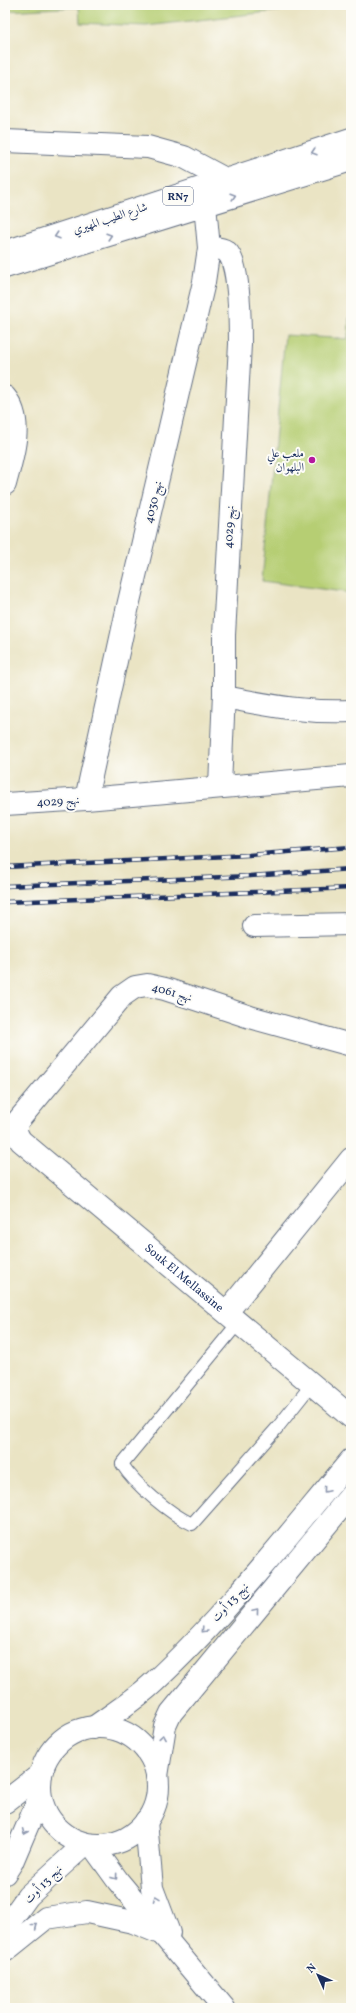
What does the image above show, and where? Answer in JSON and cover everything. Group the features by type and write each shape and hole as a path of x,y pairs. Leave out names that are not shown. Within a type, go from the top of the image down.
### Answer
{"main road":[{"name":"شارع الطيب المهيري","path":"5,252 351,139"},
{"path":"5,141 148,147 184,157 228,180"},
{"name":"شارع الطيب المهيري","path":"5,267 351,160"},
{"name":"نهج 4030","path":"86,799 128,606 204,282 209,248 205,205"},
{"name":"نهج 4029","path":"209,248 222,249 227,251 230,256 234,265 240,305 240,344 224,635 224,694 220,786"},
{"path":"5,397 13,410 17,421 12,454 5,484"},
{"path":"224,694 230,698 273,706 318,712 351,711"},
{"name":"نهج 4029","path":"5,804 86,799 220,786 351,776"},
{"path":"254,926 351,924"},
{"name":"نهج 4061","path":"18,1137 16,1133 17,1122 122,996 134,987 147,985 165,989 250,1017 351,1045"},
{"name":"Souk El Mellassine","path":"18,1137 351,1417"},
{"path":"233,1317 351,1159"},
{"name":"نهج 13 أوت","path":"93,1728 154,1683 250,1581 351,1460"},
{"name":"نهج 13 أوت","path":"157,1776 165,1726 171,1713 351,1495"},
{"path":"5,1873 12,1862 40,1796 41,1774 48,1756 60,1742 75,1732 93,1728 111,1728 127,1734 141,1745 152,1759 157,1776 158,1792 154,1807 146,1821 136,1832 123,1840 108,1844 89,1844 69,1837 55,1827 46,1812 40,1796"},
{"path":"5,1802 41,1774"},
{"path":"146,1821 152,1888 169,1941"},
{"path":"89,1844 224,2008"},
{"name":"نهج 13 أوت","path":"5,1928 28,1896 89,1844"},
{"path":"5,1951 46,1918 87,1912 133,1922 169,1941"}],"lane":[{"path":"233,1317 122,1464 130,1477 178,1518 192,1524 277,1428 312,1384"}],"green space":[{"path":"5,5 330,5 146,26 80,23 79,7 5,11"},
{"name":"ملعب علي البلهوان","path":"349,318 351,318 351,593 262,581 285,335 348,339"}],"railway":[{"path":"5,867 249,855 351,847"},
{"path":"5,886 250,876 351,869"},
{"path":"5,902 351,888"}],"place":[{"name":"ملعب علي البلهوان","path":"312,460"}]}
